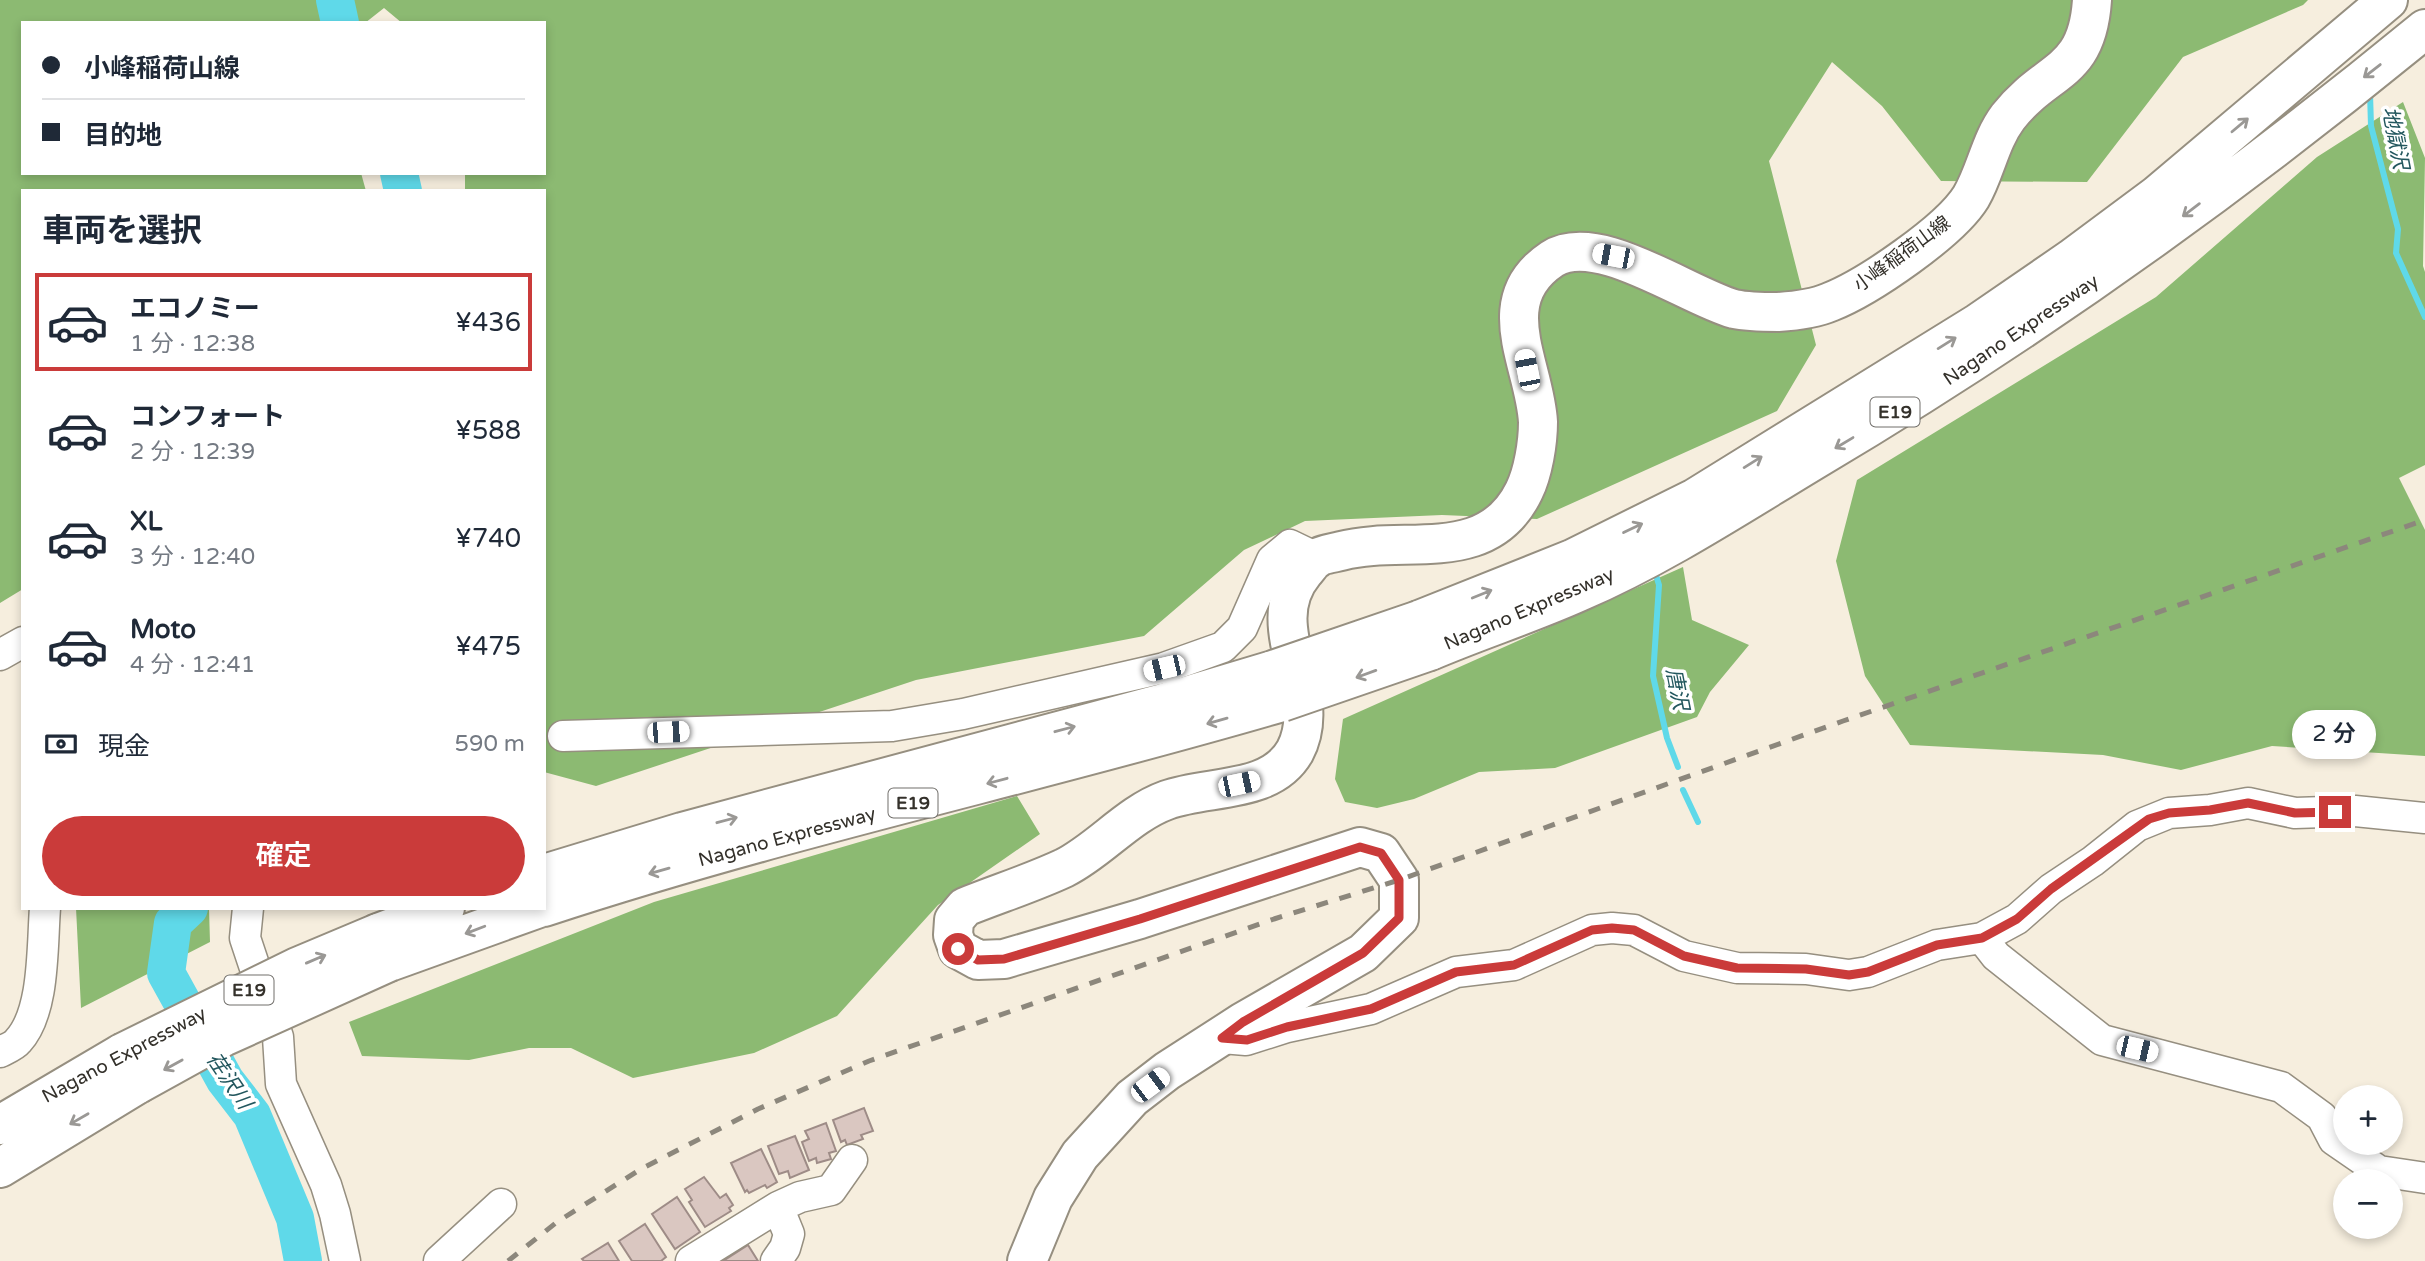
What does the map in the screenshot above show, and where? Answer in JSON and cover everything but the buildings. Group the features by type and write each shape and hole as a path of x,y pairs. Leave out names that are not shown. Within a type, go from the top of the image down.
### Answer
{"main road":[{"name":"小峰稲荷山線","path":"1317,558 1357,547 1458,543 1488,530 1507,516 1525,491 1533,462 1538,422 1517,318 1524,291 1537,271 1558,255 1586,251 1613,256 1699,297 1738,310 1783,312 1828,303 1874,279 1949,223 1971,196 1994,139 2006,120 2024,98 2066,67 2083,46 2090,24 2092,0"},
{"name":"Nagano Expressway","path":"2079,273 2157,195 2388,0"},
{"name":"Nagano Expressway","path":"546,906 691,862 1146,741 1278,686 1424,635 1575,576 1697,515 1922,359 2079,273 2280,143 2425,29"},
{"path":"1027,1261 1054,1198 1080,1155 1132,1098 1243,1022 1363,953 1399,918 1399,880 1381,853 1360,847 1140,919 1004,959 978,960 958,949 953,935 954,920 965,907 1066,867 1135,817 1167,800 1263,779 1282,768 1294,752 1302,733 1304,714 1286,624 1289,601 1298,579 1317,558"},
{"name":"Nagano Expressway","path":"546,873 682,832 1150,707 1278,686"},
{"name":"Nagano Expressway","path":"383,948 442,910"},
{"name":"Nagano Expressway","path":"0,1168 130,1069 252,988 383,948 530,910"},
{"name":"Nagano Expressway","path":"0,1125 130,1069"}],"street":[{"path":"563,736 892,726 962,714 1164,668 1223,646 1242,628 1272,560 1290,545 1317,558"},
{"path":"0,656 21,643"},
{"path":"1222,1038 1247,1040 1287,1027 1371,1009 1456,972 1514,965 1592,930 1634,930 1684,956 1737,968 1806,969 1849,975 1868,972 1937,945 1982,938 2017,919 2051,889 2137,825 2169,813 2210,810 2248,803 2295,813 2355,811 2425,818"},
{"path":"0,1052 17,1042 28,1027 38,996 45,910"},
{"path":"248,910 245,938 278,1037 281,1084 326,1185 345,1261"},
{"path":"1982,938 1996,956 2102,1040 2281,1087 2322,1117 2334,1140 2379,1171 2425,1178"},
{"path":"691,1261 778,1207 800,1197 831,1190 852,1160"},
{"path":"439,1261 500,1204"},
{"path":"776,1261 785,1248 789,1234 778,1207"}],"green space":[{"path":"0,0 2308,0 2303,5 2183,57 2087,182 1941,181 1882,106 1832,62 1769,161 1816,345 1777,411 1537,519 1442,515 1305,521 1244,550 1144,636 916,680 596,786 546,773 546,189 465,189 465,175 546,175 546,21 400,21 384,8 368,21 21,21 21,175 362,175 365,189 21,189 21,590 0,603"},
{"path":"2403,102 2425,158 2425,465 2399,478 2425,530 2425,756 2272,746 2181,770 2103,755 1910,745 1865,676 1836,561 1857,480 2156,297 2317,157"},
{"path":"1683,567 1692,620 1749,645 1710,692 1697,717 1555,768 1479,772 1414,799 1377,808 1345,802 1335,779 1343,719"},
{"path":"1017,796 1040,834 938,905 837,1016 754,1053 633,1078 571,1048 529,1048 469,1060 362,1056 349,1022 654,902"},
{"path":"76,910 209,910 210,942 81,1008"}],"waterway":[{"name":"荏沢川","path":"335,0 340,21"},
{"name":"地獄沢","path":"2370,93 2371,126 2398,229 2396,253 2425,317"},
{"name":"荏沢川","path":"399,175 403,189"},
{"name":"唐沢","path":"1656,575 1659,585 1653,676 1667,738 1678,767"},
{"path":"1683,790 1698,822"},
{"name":"荏沢川","path":"187,910 173,923 166,973 225,1080 252,1115 295,1218 303,1261"}],"railway":[{"path":"508,1261 557,1222 641,1169 758,1109 869,1061 1274,919 1399,880 1843,721 2425,520"}],"route":[{"path":"958,949 978,960 1004,959 1140,919 1360,847 1381,853 1399,880 1399,918 1363,953 1243,1022 1222,1038 1247,1040 1287,1027 1371,1009 1456,972 1514,965 1592,930 1634,930 1684,956 1737,968 1806,969 1849,975 1868,972 1937,945 1982,938 2017,919 2051,889 2149,819 2169,813 2210,810 2248,803 2295,813 2335,812"}]}
